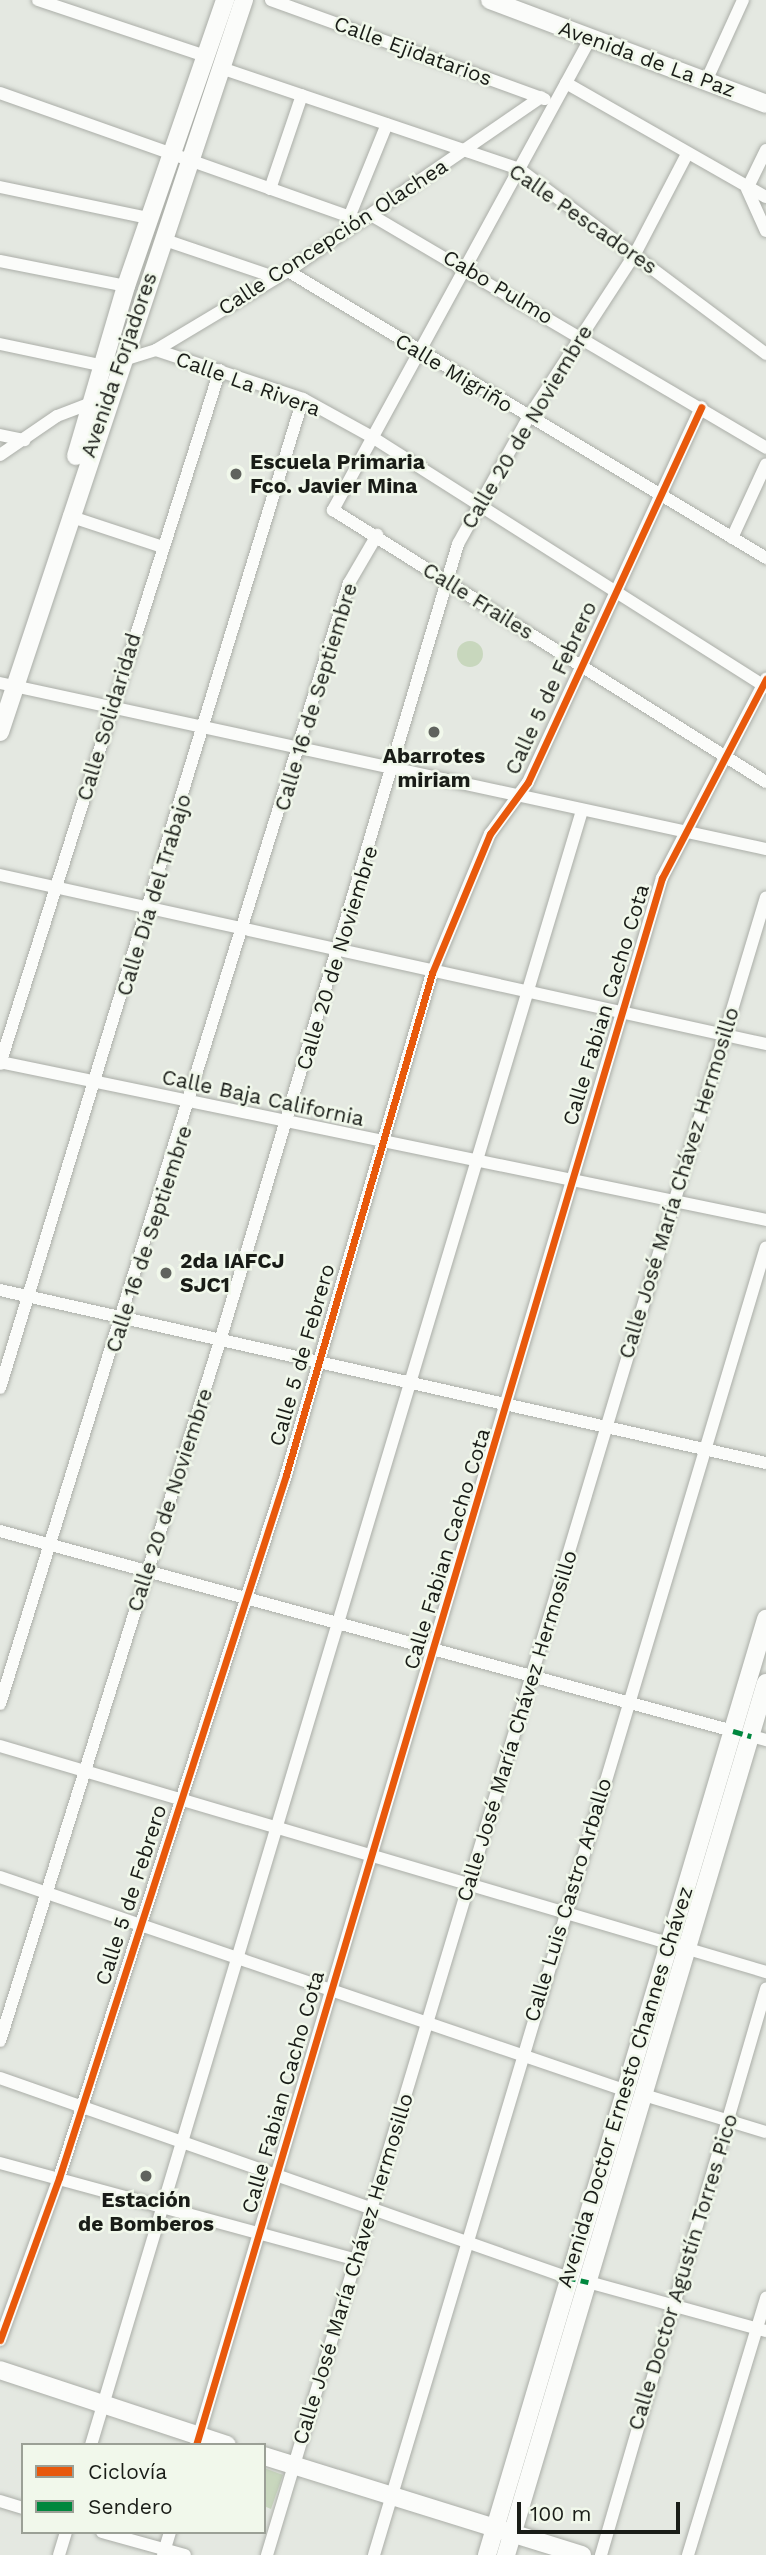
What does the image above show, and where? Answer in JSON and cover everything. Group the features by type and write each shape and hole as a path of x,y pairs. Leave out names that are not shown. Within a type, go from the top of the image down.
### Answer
{"street":[{"path":"38,0 205,56"},
{"name":"Avenida Forjadores","path":"4,687 69,516 112,365 126,286 225,0"},
{"name":"Avenida Forjadores","path":"0,732 4,687 93,402 112,365 162,239 244,0"},
{"name":"Calle Ejidatarios","path":"271,0 555,103"},
{"name":"Avenida de La Paz","path":"489,0 590,39 707,79 766,104"},
{"path":"707,79 743,0"},
{"path":"372,437 590,39"},
{"name":"Calle Pescadores","path":"221,68 467,148 519,169 766,354"},
{"path":"566,83 686,156 766,197"},
{"name":"Cabo Pulmo","path":"0,93 174,149 190,158 270,189 367,218 466,267 766,448"},
{"path":"270,189 302,95"},
{"name":"Calle Concepción Olachea","path":"112,365 156,351 274,277 288,271 541,97"},
{"path":"350,215 387,124"},
{"path":"747,189 766,150"},
{"name":"Calle 20 de Noviembre","path":"0,2041 340,950 449,583 458,544 528,418 635,254 686,156"},
{"path":"0,187 149,218"},
{"path":"747,189 766,231"},
{"path":"162,239 274,277"},
{"path":"0,261 126,286"},
{"name":"Calle Migriño","path":"288,271 419,353 766,558"},
{"path":"0,344 112,365"},
{"name":"Calle La Rivera","path":"156,351 220,370 303,400 372,437 614,594 765,684"},
{"name":"Calle Solidaridad","path":"0,1063 220,370"},
{"name":"Calle Día del Trabajo","path":"0,1388 206,728 303,400"},
{"path":"0,455 93,402"},
{"name":"Calle 5 de Febrero","path":"0,2340 82,2108 320,1363 381,1140 432,973 490,834 520,795 584,667 614,594 701,407"},
{"path":"0,435 24,440"},
{"name":"Calle Frailes","path":"372,437 333,510 766,782"},
{"path":"732,538 766,464"},
{"path":"69,516 163,547"},
{"name":"Calle 16 de Septiembre","path":"0,1704 48,1545 124,1319 192,1102 349,583 377,536"},
{"name":"Calle Fabian Cacho Cota","path":"197,2440 277,2178 370,1856 436,1648 571,1180 665,869 765,684"},
{"path":"4,687 766,849"},
{"path":"92,2443 582,810"},
{"path":"0,875 432,973 766,1044"},
{"name":"Calle José María Chávez Hermosillo","path":"267,2555 373,2211 672,1200 766,897"},
{"name":"Calle Baja California","path":"0,1063 766,1220"},
{"name":"Calle Luis Castro Arballo","path":"373,2555 522,2057 562,1913 766,1247"},
{"path":"0,1290 766,1462"},
{"path":"0,1531 733,1731"},
{"name":"Avenida Doctor Ernesto Channes Chávez","path":"487,2555 504,2532 588,2282 644,2095 677,1947 733,1731 766,1619"},
{"name":"Avenida Doctor Ernesto Channes Chávez","path":"506,2555 504,2532 566,2277 624,2090 758,1738 766,1683"},
{"path":"0,1746 766,1972"},
{"path":"0,1877 140,1922 427,2026 624,2090"},
{"name":"Calle Doctor Agustín Torres Pico","path":"601,2555 671,2304 729,2120 766,1989"},
{"path":"0,2078 465,2245 566,2277"},
{"path":"644,2095 766,2132"},
{"path":"0,2163 261,2230 358,2260"},
{"path":"588,2282 762,2330"},
{"path":"688,2555 762,2330 766,2298"},
{"path":"0,2370 103,2404 197,2440 215,2443"},
{"path":"266,2457 390,2498 582,2555"},
{"path":"0,2501 21,2507"},
{"path":"59,2555 65,2534"},
{"path":"108,2534 164,2552 185,2555"},
{"path":"164,2552 169,2534"}],"green space":[{"path":"470,641 480,644 483,654 480,664 470,667 460,664 457,654 460,644"},
{"path":"266,2469 283,2475 271,2509 266,2507"}],"marked path":[{"path":"733,1731 751,1736"},
{"path":"566,2277 588,2282"}],"cycle path":[{"path":"0,2340 59,2178 286,1475 432,973 490,834 528,782 701,407"},
{"path":"197,2443 662,878 766,679"}],"place":[{"name":"Escuela Primaria Fco. Javier Mina","path":"236,474"},
{"name":"Abarrotes miriam","path":"434,732"},
{"name":"2da IAFCJ SJC1","path":"166,1273"},
{"name":"Estación de Bomberos","path":"146,2176"}]}
